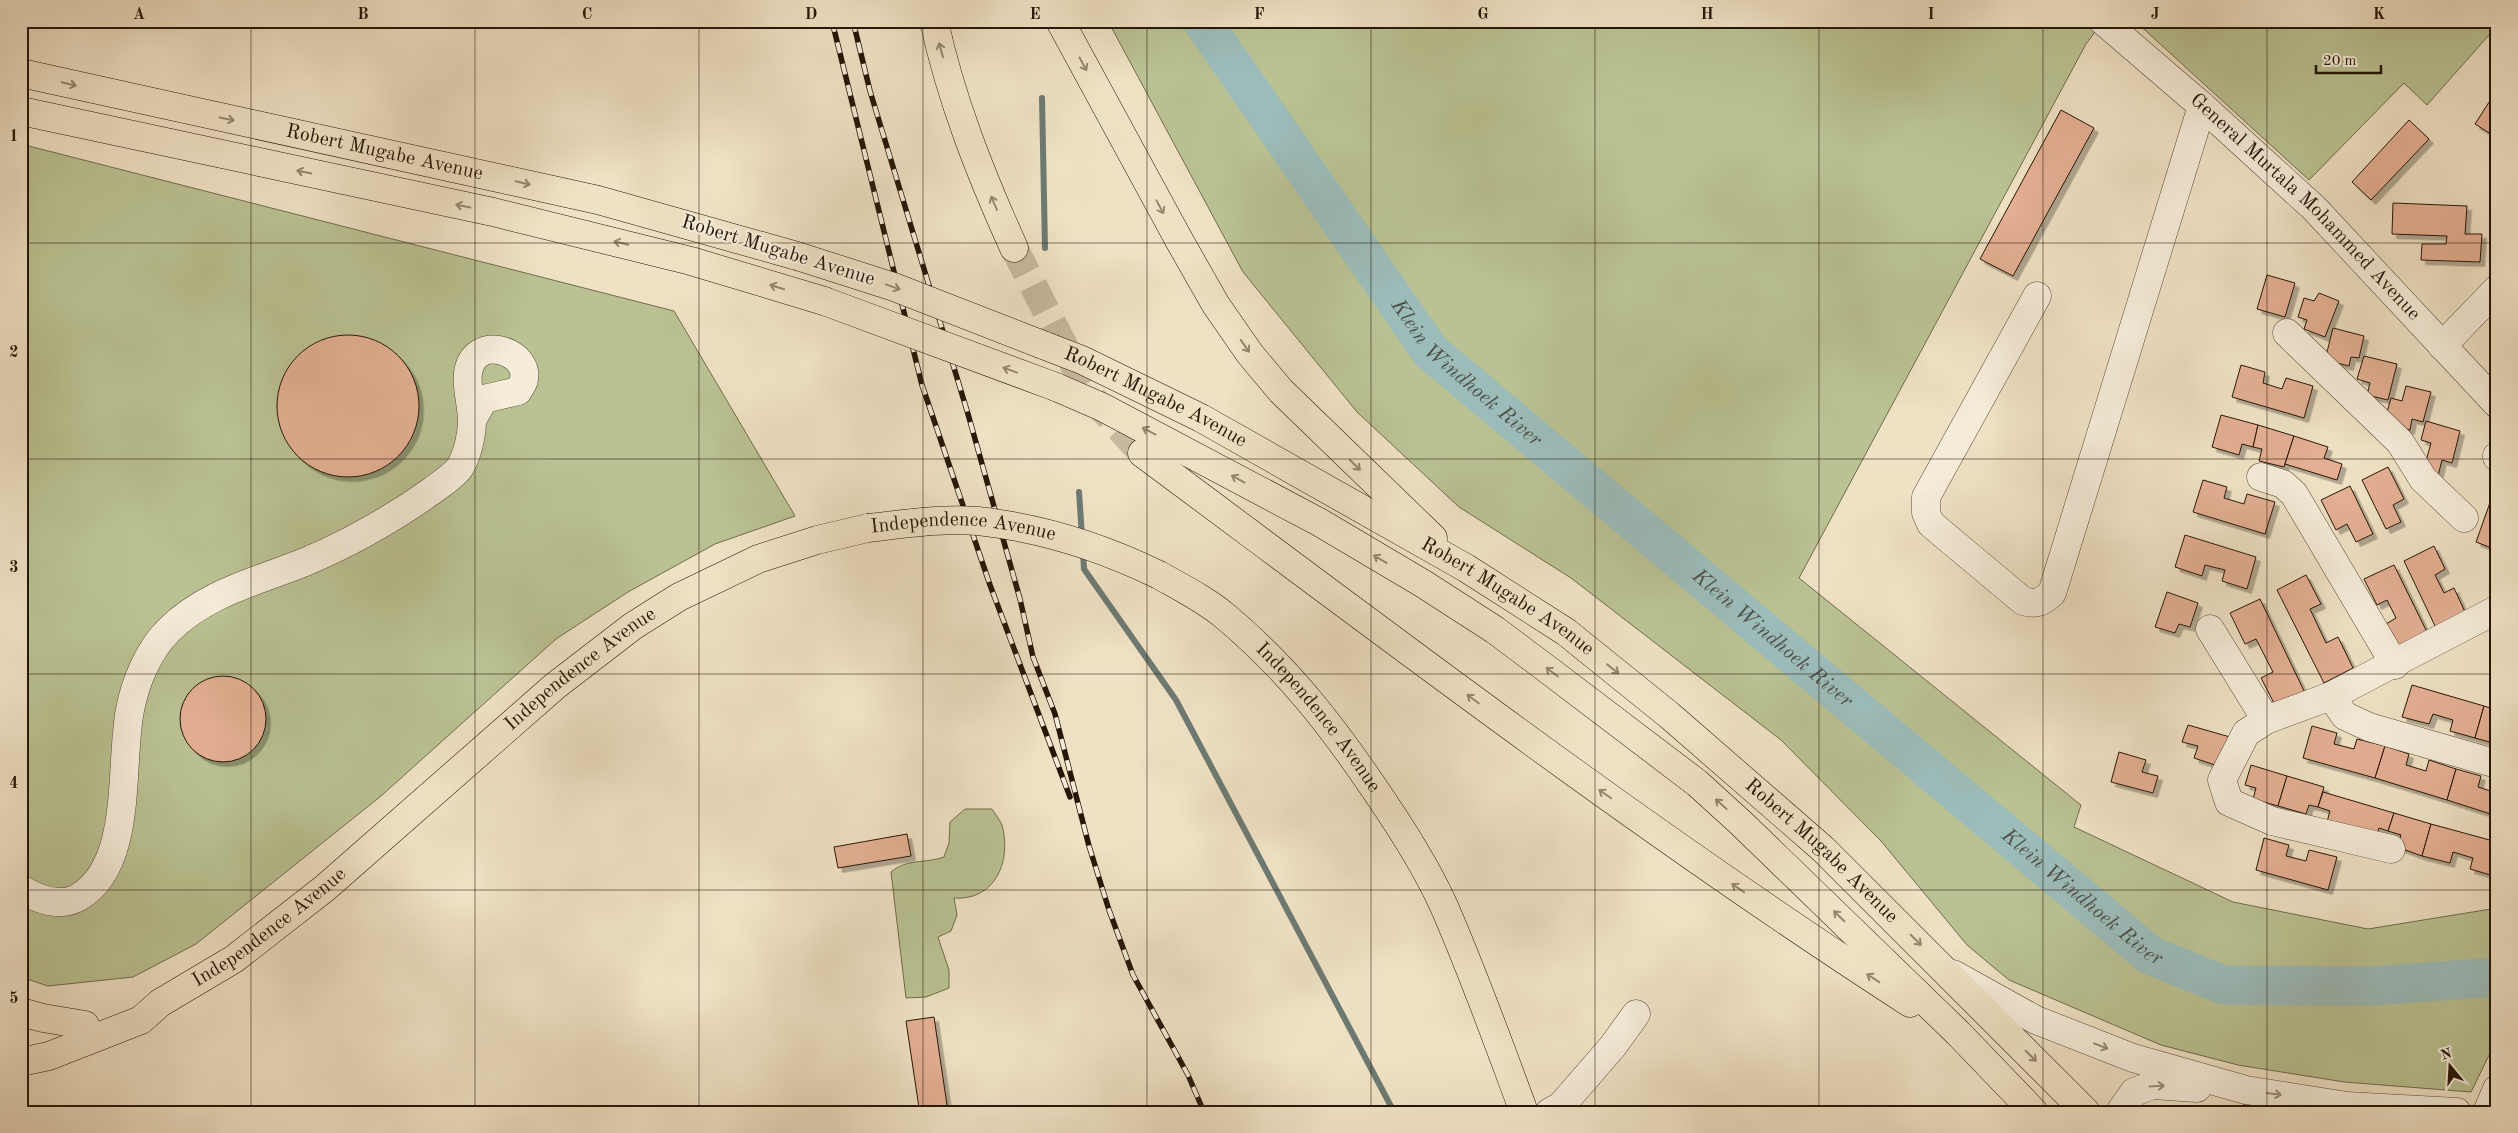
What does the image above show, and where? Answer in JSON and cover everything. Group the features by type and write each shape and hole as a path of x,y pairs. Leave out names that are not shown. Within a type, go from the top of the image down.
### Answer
{"main road":[{"path":"934,21 940,50 968,137 990,196 1014,248"},
{"path":"1060,21 1183,249 1216,305 1250,354 1280,391 1364,474 1466,568"},
{"name":"Robert Mugabe Avenue","path":"21,73 130,99 598,200 797,256 894,288 1082,360 1201,418 1466,568 1566,632 1670,715 1823,848 2086,1112"},
{"name":"Robert Mugabe Avenue","path":"21,111 502,214 691,261 824,301 1056,387 1102,407 1319,522 1422,583 1503,636 1697,783 1796,874 1958,1033 2034,1112"},
{"path":"1142,454 1522,736 1797,930 1958,1033"},
{"name":"Independence Avenue","path":"21,1062 49,1056 116,1032 141,1020 160,1004 234,959 276,928 412,814 449,777 554,686 633,626 680,597 758,558 817,540 868,528 949,521 986,523 1038,531 1079,542 1123,558 1159,575 1226,616 1272,658 1314,703 1354,756 1400,825 1442,903 1476,984 1524,1112"},
{"name":"Independence Avenue","path":"21,1046 85,1025 141,1003 160,1004"},
{"path":"21,1012 43,1018 85,1025"}],"street":[{"name":"General Murtala Mohammed Avenue","path":"2103,21 2202,106 2314,208 2497,404"},
{"path":"2037,296 1926,497 1926,513 1931,524 2024,601 2033,604 2044,600 2052,593 2202,106"},
{"path":"2442,346 2497,289"},
{"path":"2287,333 2400,442 2424,479 2464,518"},
{"path":"21,889 36,899 54,902 73,900 88,891 99,879 110,858 117,832 129,712 138,679 166,632 189,612 221,595 253,580 306,562 364,533 434,490 460,468 468,446 472,420"},
{"path":"2261,477 2282,484 2294,494 2395,665"},
{"path":"2391,849 2272,821 2229,802 2222,780 2246,733 2266,720 2331,696 2395,665 2494,611"},
{"path":"2210,629 2266,720"},
{"path":"2331,696 2345,716 2369,726 2497,764"},
{"path":"1947,971 2036,1020 2133,1058 2246,1090"},
{"path":"1550,1112 1561,1106 1613,1046 1636,1014"},
{"path":"2120,1112 2134,1092 2153,1085 2246,1090 2347,1106 2456,1112"},
{"path":"2487,1112 2497,1089"}],"green space":[{"path":"1108,21 2103,21 2086,44 1799,578 2081,805 2074,827 2233,902 2368,929 2497,908 2497,1039 2471,1092 2344,1082 2238,1065 2161,1045 2009,980 1967,945 1881,841 1781,740 1571,578 1459,507 1357,412 1243,272"},
{"path":"2135,21 2497,21 2497,26 2427,105 2404,83 2309,180"},
{"path":"21,144 674,311 795,516 715,544 628,592 556,639 381,796 196,944 133,977 48,986 21,977"},
{"path":"965,809 992,809 999,819 1004,839 1002,865 990,886 980,893 968,897 954,898 957,915 951,931 938,937 949,970 949,988 926,997 906,998 891,872 910,863 944,857 949,843 950,822"}],"building":[{"path":"2493,96 2497,98 2497,138 2475,124"},
{"path":"2061,110 2094,128 2013,276 1980,259"},
{"path":"2409,120 2429,139 2371,200 2352,182"},
{"path":"2393,203 2467,206 2465,234 2482,234 2480,262 2421,260 2422,244 2446,244 2447,236 2392,234"},
{"path":"2267,275 2295,283 2285,317 2257,309"},
{"path":"2319,293 2339,301 2325,337 2304,329 2307,320 2298,317 2304,298 2314,301"},
{"path":"2333,328 2364,336 2359,358 2351,357 2349,366 2325,360"},
{"path":"348,335 362,336 375,340 398,356 414,379 418,392 418,420 414,433 398,456 375,472 362,476 348,477 334,476 321,472 298,456 282,433 278,420 277,406 278,392 282,379 298,356 321,340 334,336"},
{"path":"2364,356 2397,364 2388,400 2367,395 2370,383 2357,379"},
{"path":"2241,365 2265,372 2263,383 2282,389 2286,378 2313,386 2304,418 2232,397"},
{"path":"2406,386 2431,392 2423,422 2412,419 2410,430 2384,423 2391,398 2402,401"},
{"path":"2221,415 2258,425 2253,447 2242,444 2239,455 2212,447"},
{"path":"2426,421 2460,431 2452,463 2442,460 2438,476 2423,472 2431,443 2421,440"},
{"path":"2258,425 2294,436 2284,467 2259,461 2262,449 2253,447"},
{"path":"2294,436 2328,447 2324,458 2342,464 2337,480 2285,464"},
{"path":"2388,467 2404,499 2393,505 2401,522 2386,529 2362,480"},
{"path":"2203,480 2227,487 2224,498 2244,504 2247,494 2275,502 2265,534 2193,512"},
{"path":"2350,486 2373,534 2356,542 2347,524 2336,530 2321,500"},
{"path":"2492,497 2497,499 2497,550 2476,542"},
{"path":"2185,535 2256,557 2247,589 2222,581 2225,570 2205,565 2202,576 2175,567"},
{"path":"2434,546 2445,569 2435,575 2444,593 2454,588 2466,614 2436,628 2404,561"},
{"path":"2394,565 2427,632 2397,646 2386,624 2396,618 2387,600 2377,605 2364,579"},
{"path":"2306,575 2321,604 2310,609 2326,643 2338,637 2353,668 2324,683 2277,590"},
{"path":"2167,592 2198,603 2190,627 2179,624 2175,633 2155,627"},
{"path":"2260,599 2305,693 2276,707 2261,678 2273,672 2256,639 2245,644 2230,613"},
{"path":"223,676 240,679 254,688 263,702 266,719 263,736 254,750 240,759 223,762 206,759 192,750 183,736 180,719 183,702 192,688 206,679"},
{"path":"2412,685 2484,706 2475,738 2450,731 2453,720 2433,714 2429,724 2402,717"},
{"path":"2484,706 2497,710 2497,744 2475,738"},
{"path":"2188,725 2230,737 2221,767 2194,758 2198,746 2182,742"},
{"path":"2312,726 2337,733 2334,744 2354,749 2357,739 2385,746 2375,778 2303,758"},
{"path":"2385,746 2409,754 2406,765 2426,771 2429,760 2456,769 2447,800 2375,778"},
{"path":"2119,752 2146,760 2142,772 2158,776 2153,793 2111,782"},
{"path":"2251,765 2287,776 2278,806 2253,799 2256,788 2245,785"},
{"path":"2456,769 2481,776 2478,787 2497,793 2497,816 2447,800"},
{"path":"2287,776 2324,787 2318,807 2309,805 2306,814 2278,806"},
{"path":"2323,792 2394,813 2388,831 2379,828 2375,840 2326,825 2330,811 2318,807"},
{"path":"2394,813 2431,824 2422,856 2397,847 2401,835 2388,831"},
{"path":"2431,824 2497,842 2497,868 2494,876 2470,869 2473,858 2453,852 2450,863 2422,856"},
{"path":"907,834 911,856 838,868 834,847"},
{"path":"2264,838 2289,845 2286,856 2306,861 2309,850 2337,857 2328,890 2256,870"},
{"path":"934,1017 948,1112 893,1112 919,1108 906,1021"},
{"path":"2246,1090 2284,1096 2282,1112 2243,1112"}],"waterway":[{"name":"Klein Windhoek River","path":"1202,21 1430,351 2150,955 2223,985 2371,986 2497,977"},
{"path":"1042,98 1045,248"},
{"path":"1079,492 1082,536"},
{"path":"1083,551 1084,569 1176,700 1394,1112"}],"tunnel":[{"path":"1014,248 1077,371 1094,400 1142,453"}],"railway":[{"path":"832,21 922,385 990,585 1070,797"},
{"path":"853,21 870,91 968,414 1020,599 1033,657 1055,714 1089,846 1109,910 1133,975 1188,1075 1204,1112"}]}
